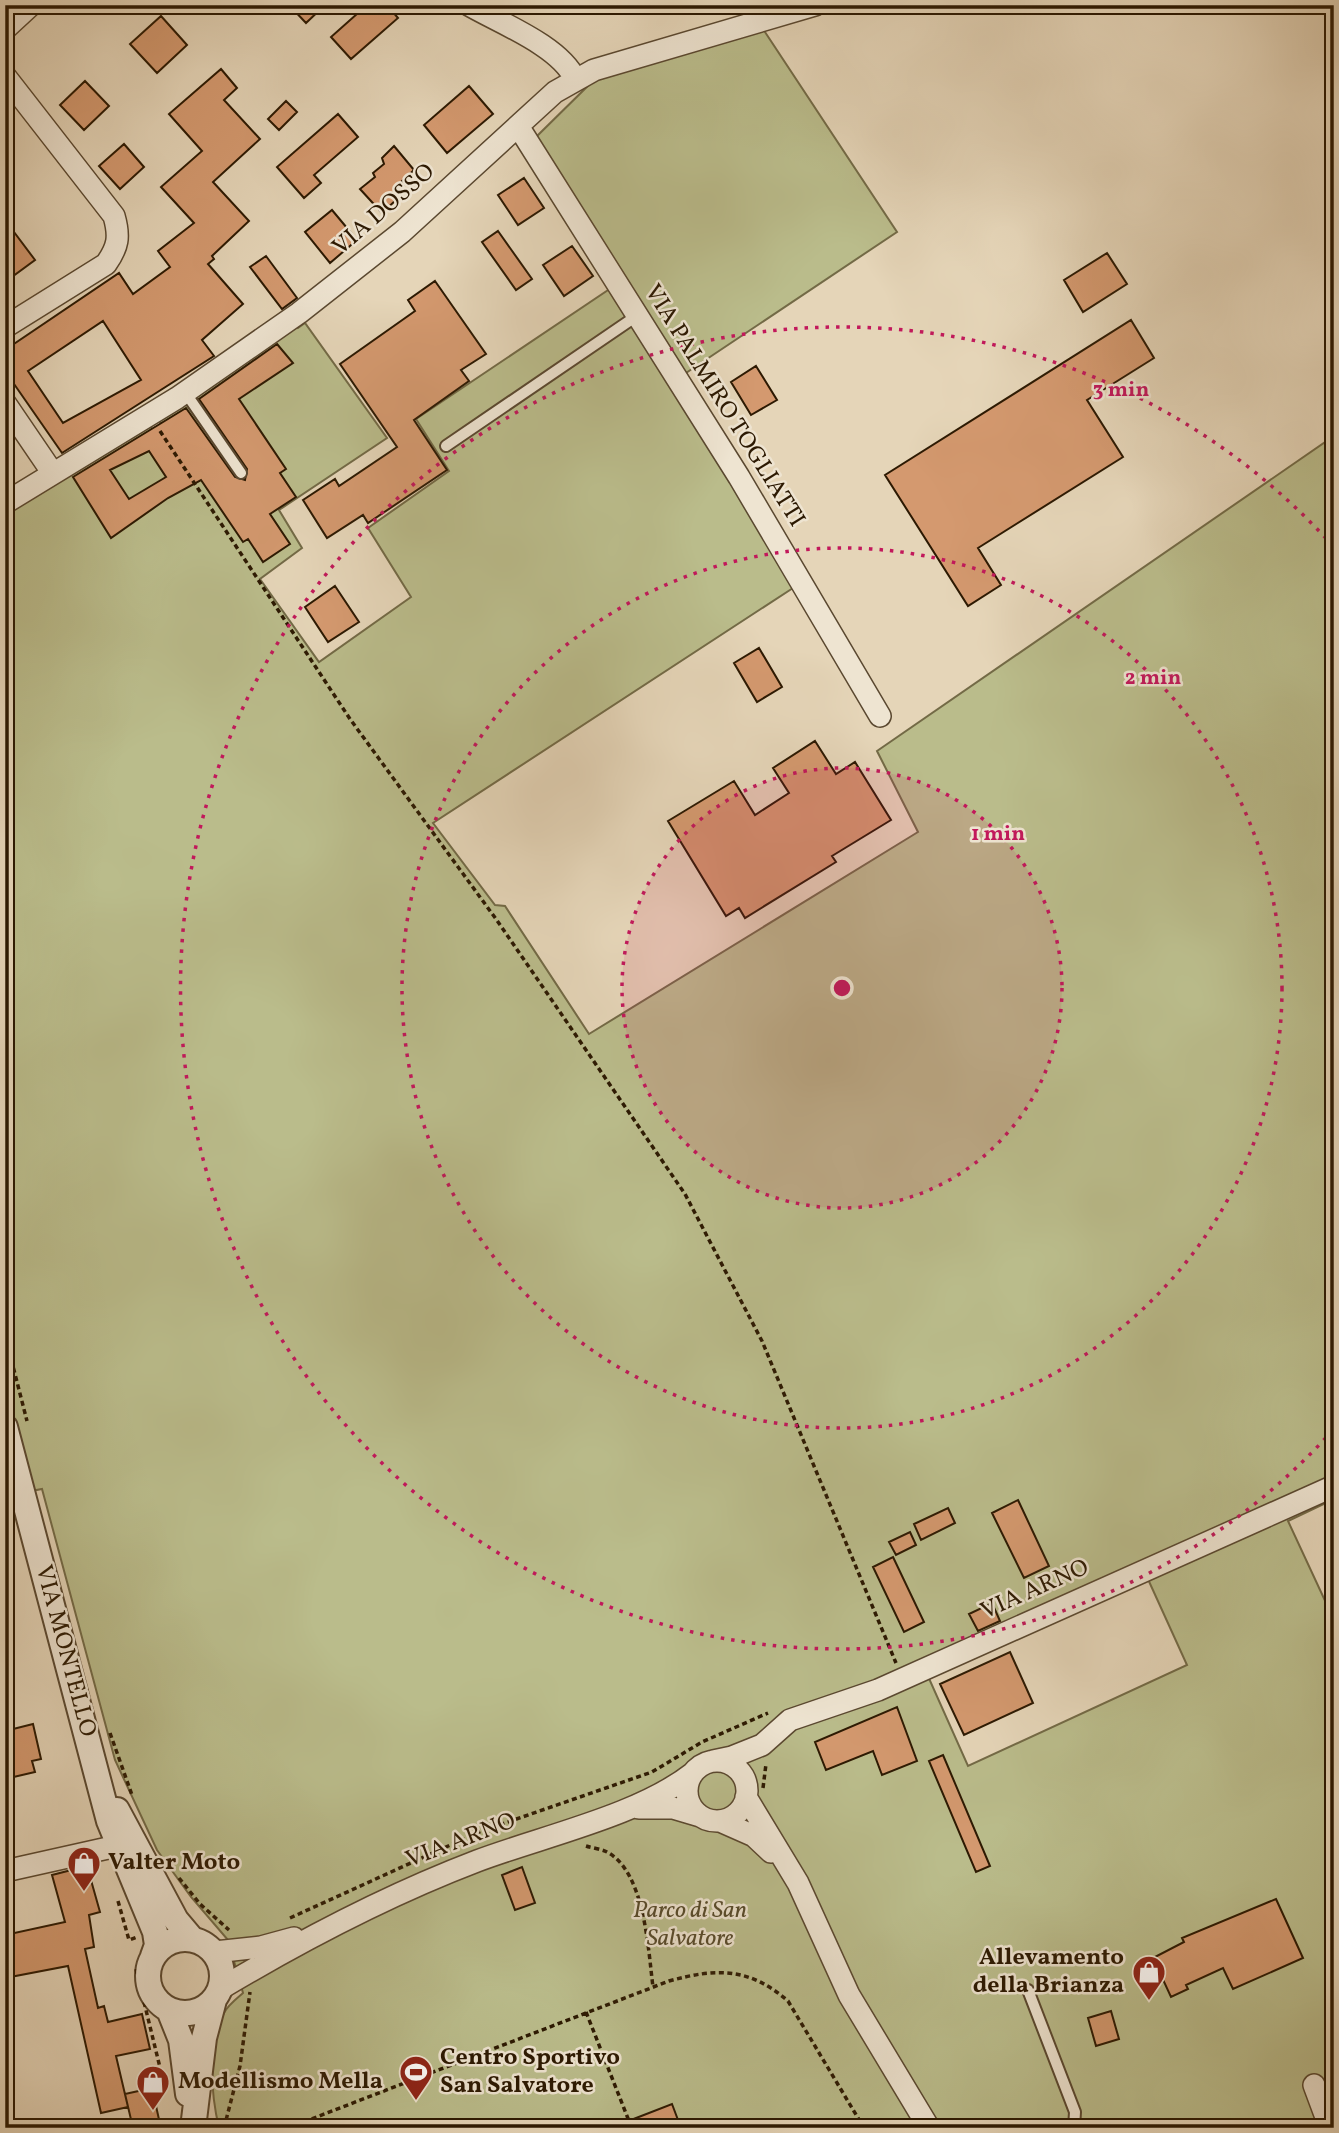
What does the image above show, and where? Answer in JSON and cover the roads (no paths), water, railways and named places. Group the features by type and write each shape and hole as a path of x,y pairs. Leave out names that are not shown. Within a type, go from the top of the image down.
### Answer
{"street":[{"path":"5,29 31,5"},
{"path":"469,5 556,54 570,67 575,79"},
{"name":"VIA DOSSO","path":"5,503 185,392 299,313 402,232 555,92 575,79 802,7"},
{"path":"5,76 114,216 118,232 117,248 106,264 5,327"},
{"name":"VIA PALMIRO TOGLIATTI","path":"518,126 739,477 880,716"},
{"path":"8,413 52,472"},
{"name":"VIA MONTELLO","path":"17,1427 92,1753 117,1846 155,1932 157,1945 140,1959"},
{"name":"VIA ARNO","path":"752,1793 766,1750 790,1720 878,1690 1334,1486"},
{"name":"VIA ARNO","path":"713,1761 766,1750"},
{"name":"VIA MONTELLO","path":"92,1753 114,1804 176,1920"},
{"path":"752,1793 737,1813 710,1819 687,1796 693,1773 713,1761 733,1765 752,1793 798,1883 849,1994 929,2128"},
{"name":"VIA ARNO","path":"217,1995 245,1974 327,1929 433,1878 667,1791 693,1773"},
{"name":"VIA ARNO","path":"619,1810 673,1808 754,1836 798,1883"},
{"path":"5,1871 117,1846"},
{"name":"VIA MONTELLO","path":"117,1846 126,1848 148,1890 192,1939"},
{"name":"VIA ARNO","path":"226,1951 327,1929"},
{"path":"192,1939 226,1951 204,2038 193,2128 181,2040 169,2010 151,1992 140,1959 173,1940 192,1939"},
{"path":"169,2010 191,2013 217,1995"},
{"path":"1314,2085 1330,2128"}],"lane":[{"path":"446,446 638,315"},
{"path":"185,392 241,473"},
{"path":"1028,1990 1075,2112 1074,2128"}],"place":[{"name":"Valter Moto","path":"84,1893"},
{"name":"Allevamento della Brianza","path":"1149,2002"},
{"name":"Centro Sportivo San Salvatore","path":"416,2102"},
{"name":"Modellismo Mella","path":"153,2112"}],"park label":[{"name":"Parco di San Salvatore","path":"690,1925"}]}
